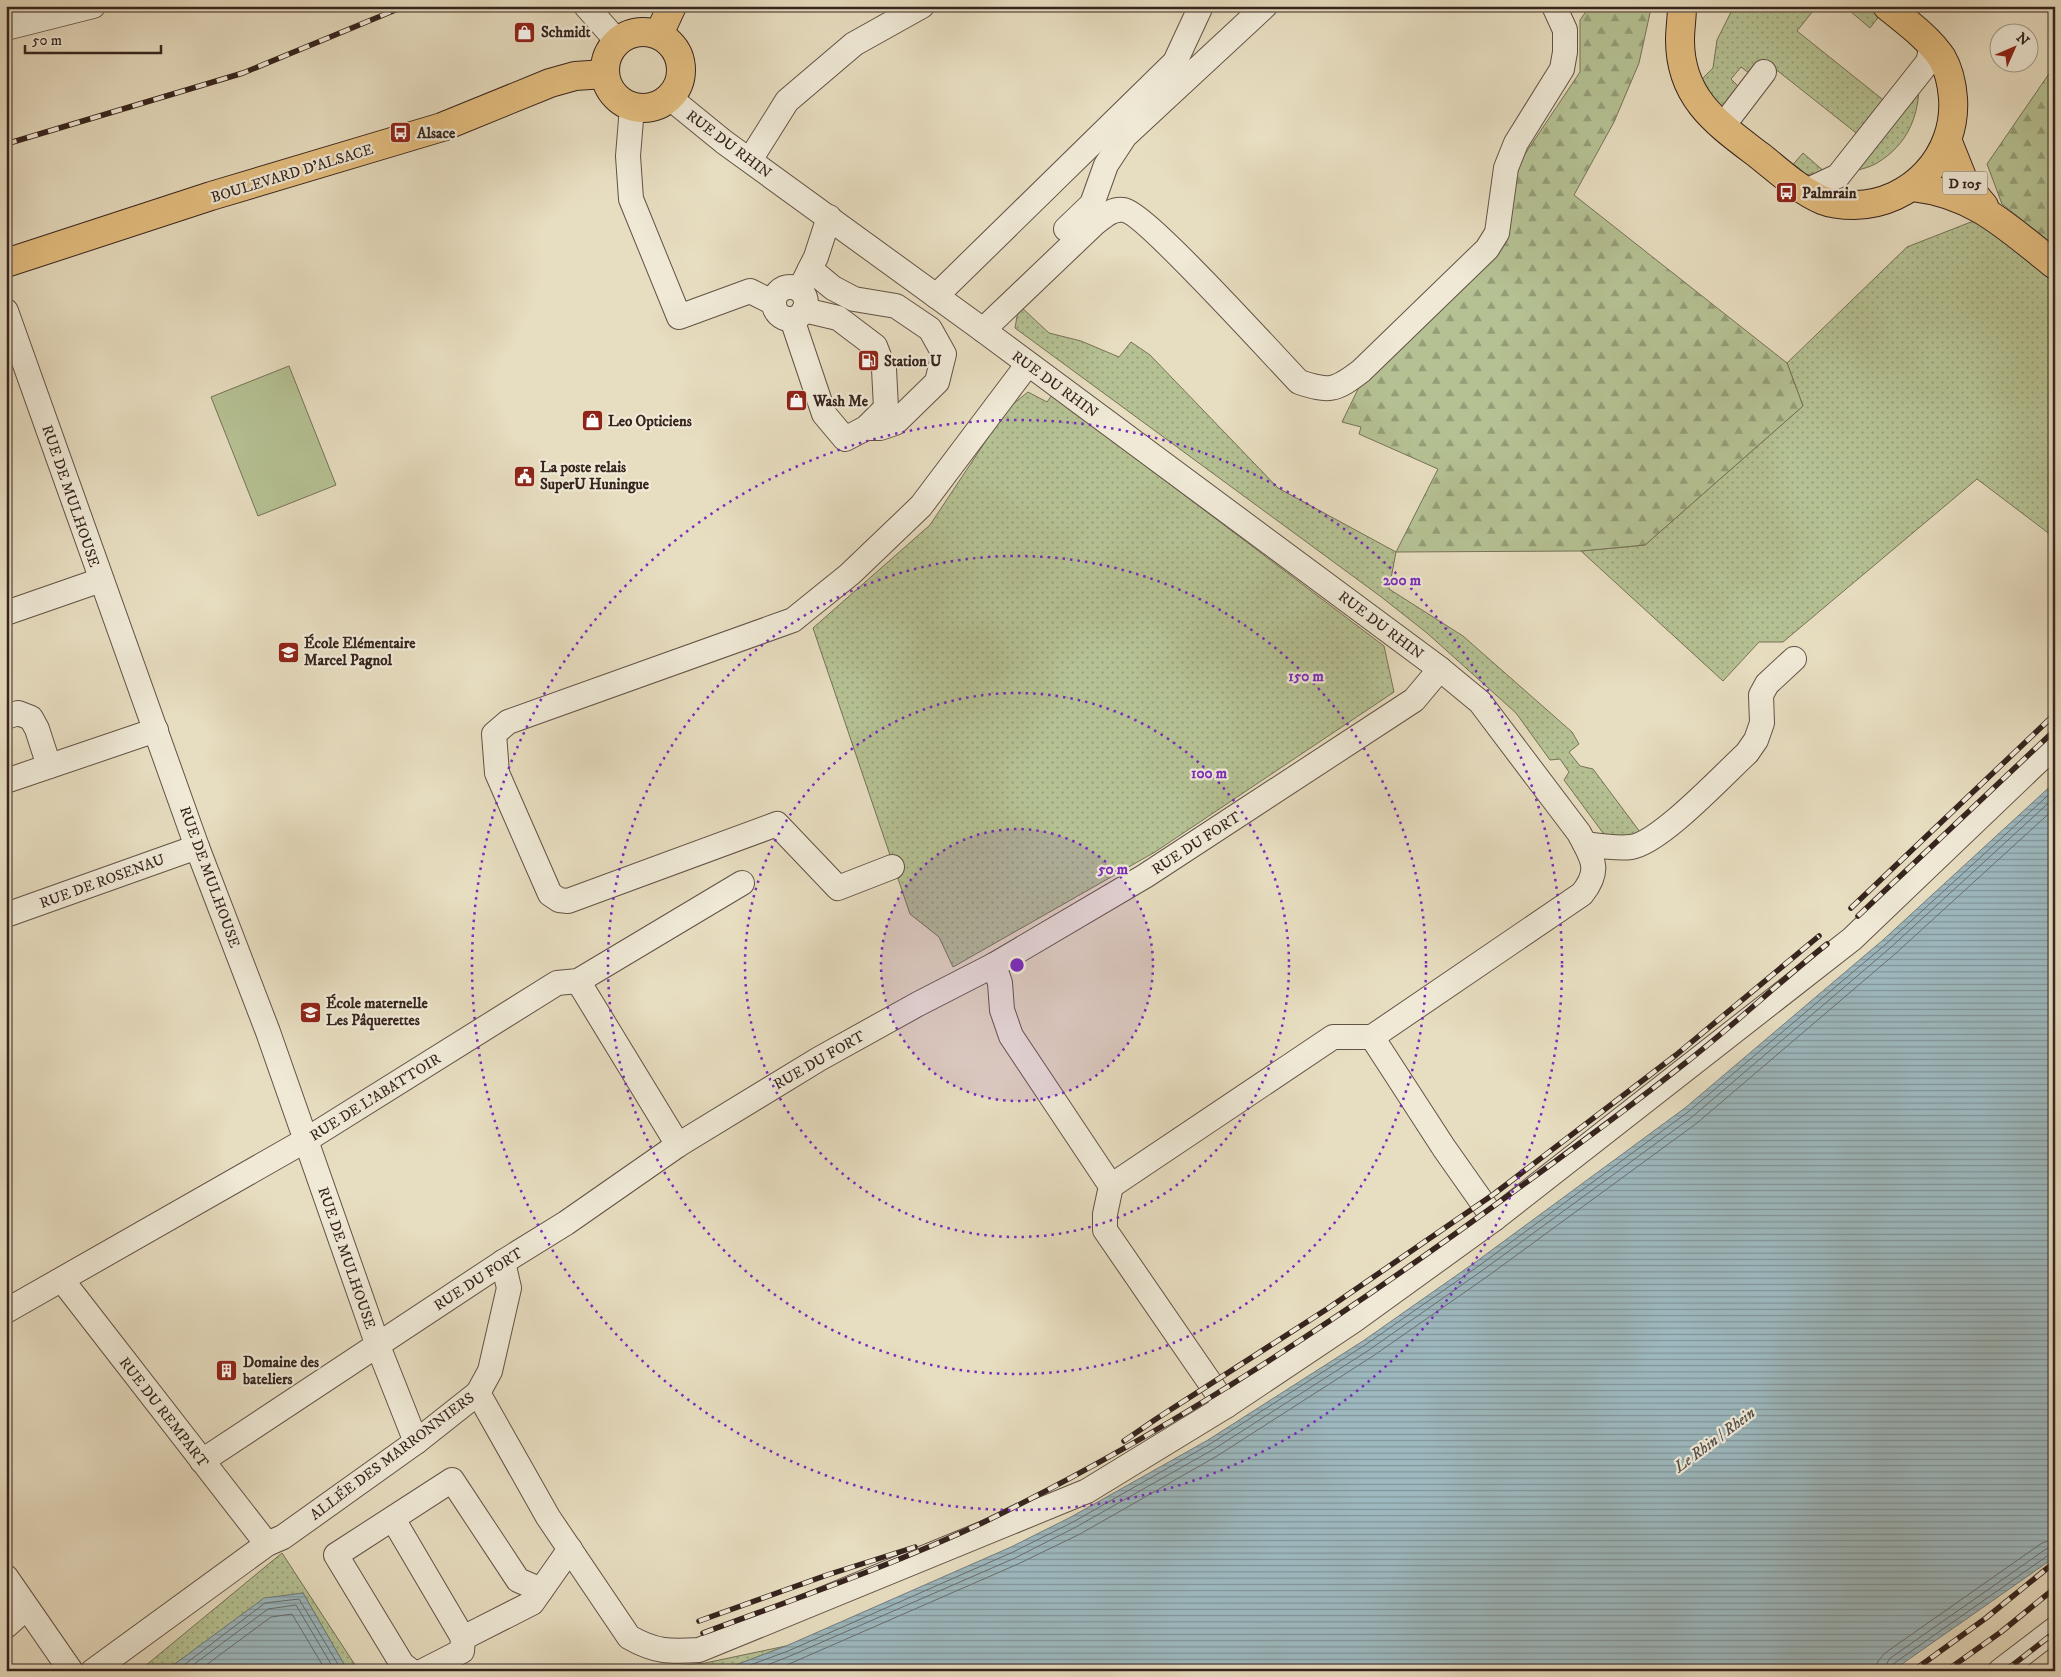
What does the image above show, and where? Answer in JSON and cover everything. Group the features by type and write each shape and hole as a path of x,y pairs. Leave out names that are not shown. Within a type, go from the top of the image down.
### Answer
{"main road":[{"path":"659,34 672,6"},
{"path":"1683,9 1680,40 1682,69 1690,90 1700,106 1722,127 1806,191 1823,200 1840,205 1865,204 1891,199 1913,187 1935,163 1948,142 1954,120 1952,83 1942,59 1932,46 1887,6"},
{"path":"637,32 659,34 669,41 677,51 682,63 682,76 678,88 670,98 652,108 632,107 614,95 605,74 606,62 610,51 617,41 637,32"},
{"name":"BOULEVARD D'ALSACE","path":"6,263 211,196 442,128 550,83 575,76 605,74"},
{"name":"D 105","path":"1948,142 1964,182 1994,216"},
{"name":"D 105","path":"1913,187 1940,191 1960,197 1994,216 2055,265"}],"street":[{"path":"6,13 9,6"},
{"path":"6,27 93,6"},
{"path":"586,6 617,41"},
{"path":"750,160 787,101 854,44 922,6"},
{"path":"936,296 1175,62 1201,6"},
{"path":"978,326 1092,204 1106,165 1125,136 1265,6"},
{"path":"978,326 1088,229 1114,210 1125,210 1138,217 1298,382 1320,389 1341,387 1361,371 1487,249 1497,233 1506,168 1516,143 1562,68 1565,52 1565,30 1554,6"},
{"path":"1806,191 1838,176 1928,62 1932,46"},
{"path":"1722,127 1764,72"},
{"name":"RUE DU RHIN","path":"670,98 750,160 978,326 1440,669 1480,702 1579,833 1592,856 1594,869 1592,882 1582,894 1372,1037"},
{"path":"632,107 628,156 631,200 680,317 750,291 774,303 777,293 790,287 799,306 824,414 845,439 866,428 886,408 884,369 875,346 838,318 799,306"},
{"path":"799,306 829,217"},
{"path":"810,269 834,288 854,299 896,306 930,329 944,354 938,382 895,423 880,428 866,428"},
{"name":"RUE DE MULHOUSE","path":"6,311 100,580 197,847 268,1032 378,1346 416,1442"},
{"path":"892,867 838,888 777,824 568,901 559,900 550,894 497,773 494,734 508,722 793,620 850,574 921,506 1028,364"},
{"path":"6,613 100,580"},
{"path":"1585,844 1617,848 1632,847 1658,835 1747,753 1756,740 1762,723 1761,695 1768,684 1794,659"},
{"name":"RUE DU FORT","path":"202,1461 503,1262 566,1223 678,1144 819,1059 918,1004 994,966 1145,876 1414,700 1440,669"},
{"path":"6,717 18,713 31,718 50,766"},
{"path":"6,781 156,730"},
{"path":"478,1393 548,1517 629,1637 647,1647 677,1651 699,1650 1087,1491 1152,1454 1226,1406 1353,1321 1494,1219 1852,939 2055,745"},
{"name":"RUE DE ROSENAU","path":"6,915 197,847"},
{"name":"RUE DE L'ABATTOIR","path":"6,1311 306,1140 557,983 578,980 742,883"},
{"path":"994,966 1000,983 1002,1010 1011,1036 1111,1186"},
{"path":"578,980 678,1144"},
{"path":"1226,1406 1105,1230 1105,1214 1111,1186 1333,1037 1372,1037 1444,1148 1494,1219"},
{"name":"ALLÉE DES MARRONNIERS","path":"94,1671 267,1544 283,1536 416,1442 478,1393 490,1371 509,1288 503,1262"},
{"name":"RUE DU REMPART","path":"62,1280 267,1544"},
{"path":"411,1671 402,1664 336,1555 452,1480 518,1580 541,1590"},
{"path":"393,1519 463,1638 462,1651 423,1671"},
{"path":"463,1638 532,1603 570,1549"},
{"path":"6,1578 71,1671"},
{"path":"6,1626 26,1608"},
{"path":"2000,1671 2055,1629"}],"green space":[{"path":"1590,6 1651,6 1639,63 1614,122 1574,195 1787,363 1803,406 1645,545 1581,551 1396,552 1438,469 1359,434 1361,427 1342,422 1361,383 1497,249 1517,166 1580,72 1580,20"},
{"path":"1734,6 1817,6 1797,31 1887,103 1860,136 1769,64 1753,76 1741,67 1731,79 1740,88 1721,111 1697,84 1713,68 1717,40"},
{"path":"1844,6 1877,6 1883,11 1870,28"},
{"path":"2055,65 2055,246 2002,204 1987,164"},
{"path":"1919,84 1914,119 1896,148 1877,163 1867,168 1847,173"},
{"path":"1803,153 1826,173 1798,175 1790,168"},
{"path":"1976,220 2055,283 2055,538 1977,479 1783,642 1759,642 1723,681 1581,551 1645,545 1803,406 1787,363 1907,247"},
{"path":"1019,305 1049,333 1081,341 1119,357 1131,342 1150,355 1278,488 1396,552 1389,589 1463,636 1572,732 1579,744 1569,752 1580,766 1593,769 1640,832 1634,836 1606,837 1564,780 1569,772 1560,759 1550,760 1516,713 1427,633 1380,596 1015,328"},
{"path":"289,366 336,485 258,516 211,397"},
{"path":"1028,392 1047,402 1052,395 1384,646 1394,692 1155,852 953,967 939,937 910,914 813,628 930,525 1007,409"},
{"path":"282,1553 359,1671 348,1671 303,1593 264,1599 172,1666 171,1671 139,1671"},
{"path":"786,1646 720,1671 645,1671 653,1668 705,1663"}],"water":[{"name":"Le Rhin / Rhein","path":"2055,782 2055,1557 1892,1671 720,1671 786,1646 1011,1547 1071,1517 1208,1440 1363,1341 1477,1261 1685,1108 1883,940"},
{"path":"303,1593 348,1671 171,1671 172,1666 264,1598"}],"railway":[{"path":"6,144 243,73 405,6"},
{"path":"1851,908 2055,714"},
{"path":"1858,916 2055,730"},
{"path":"1124,1441 1327,1309 1494,1194 1676,1055 1819,936"},
{"path":"703,1633 844,1581 948,1539 982,1523 1115,1454 1244,1377 1430,1252 1540,1173 1702,1050 1827,944"},
{"path":"699,1621 827,1575 915,1547"},
{"path":"1913,1671 1986,1618 2055,1562"},
{"path":"1946,1671 2001,1632 2055,1588"},
{"path":"2005,1671 2055,1632"}],"place":[{"name":"Schmidt","path":"525,32"},
{"name":"Alsace","path":"401,133"},
{"name":"Palmrain","path":"1786,193"},
{"name":"Station U","path":"868,361"},
{"name":"Wash Me","path":"797,401"},
{"name":"Leo Opticiens","path":"592,421"},
{"name":"La poste relais SuperU Huningue","path":"524,476"},
{"name":"École Elémentaire Marcel Pagnol","path":"288,652"},
{"name":"École maternelle Les Pâquerettes","path":"310,1012"},
{"name":"Domaine des bateliers","path":"227,1371"}]}
